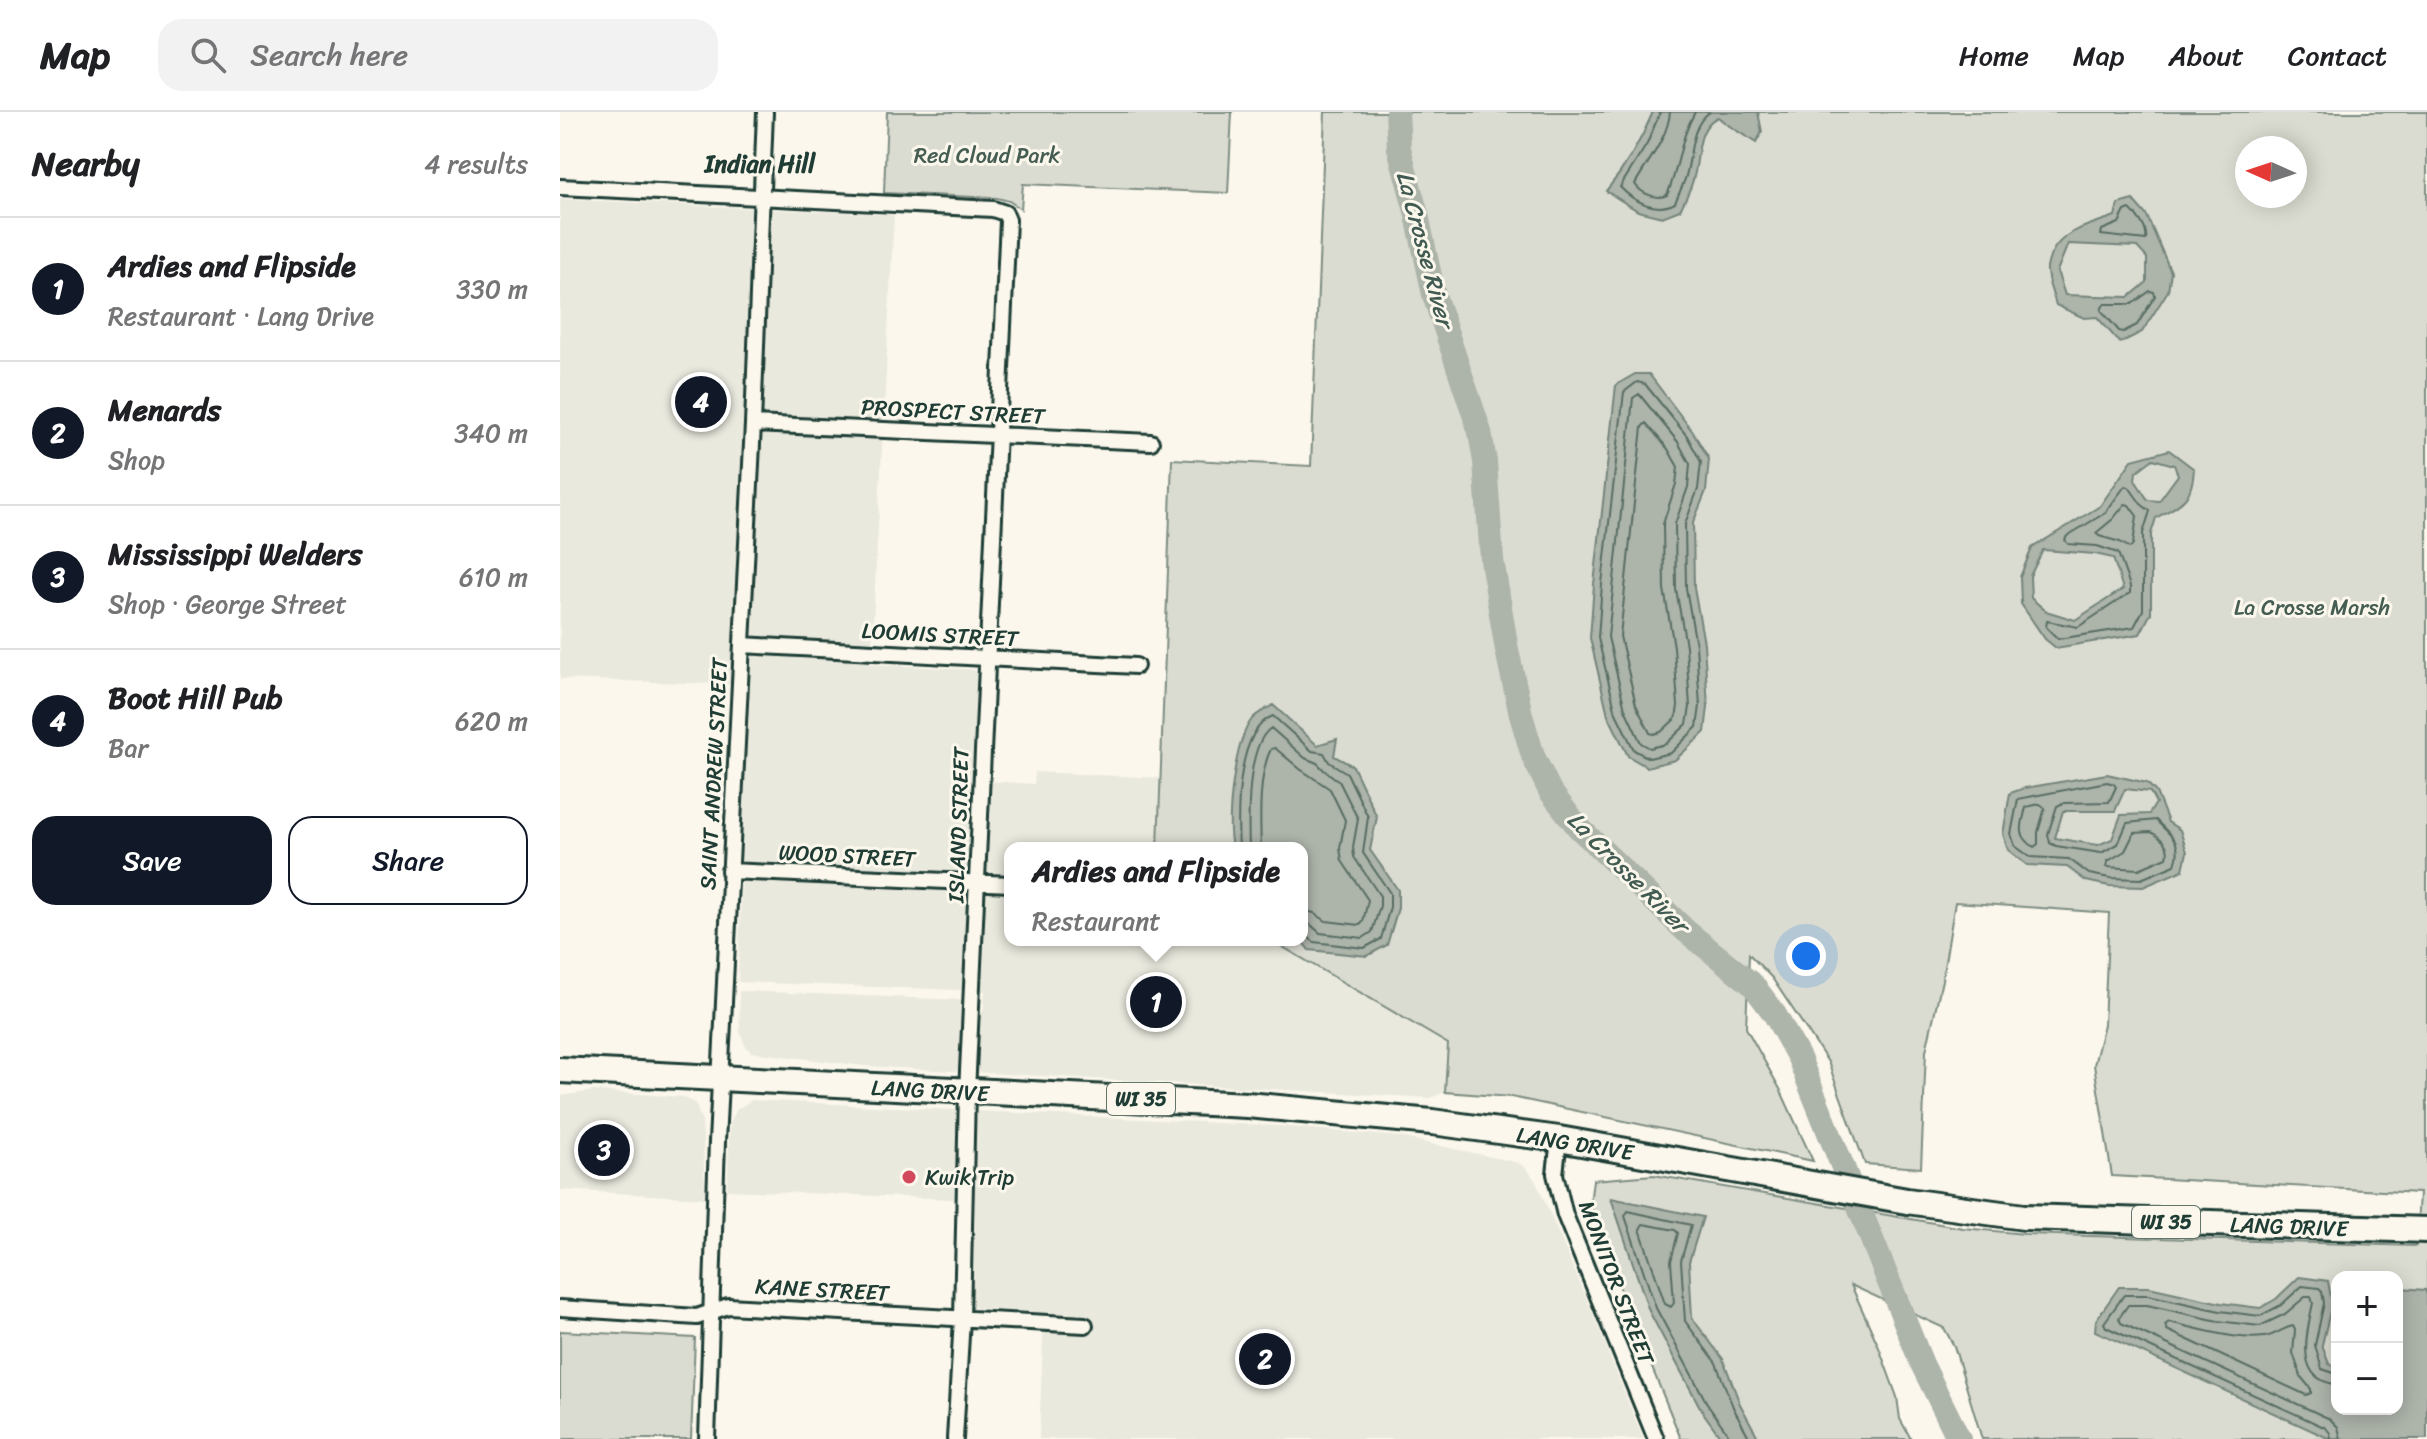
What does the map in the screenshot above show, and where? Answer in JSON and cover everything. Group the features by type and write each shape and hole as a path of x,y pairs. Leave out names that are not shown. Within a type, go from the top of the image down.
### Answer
{"main road":[{"name":"WI 35","path":"560,1070 721,1078"},
{"name":"LANG DRIVE","path":"721,1078 1247,1105 1432,1122 1559,1139 1907,1201 2024,1217 2427,1230"}],"street":[{"name":"SAINT ANDREW STREET","path":"707,1439 729,871 753,424 765,112"},
{"path":"560,187 761,198"},
{"name":"ISLAND STREET","path":"761,198 997,209 1005,213 1009,226 967,1092 962,1318 955,1439"},
{"name":"PROSPECT STREET","path":"753,424 1151,442"},
{"name":"LOOMIS STREET","path":"742,645 1136,666"},
{"name":"WOOD STREET","path":"729,871 1004,884"},
{"name":"MONITOR STREET","path":"1559,1139 1555,1174 1565,1215 1656,1439"},
{"name":"KANE STREET","path":"560,1308 697,1317 728,1306 1085,1325"}],"shaded area":[{"path":"560,199 894,215 871,664 974,670 977,674 974,780 1034,784 1035,772 1162,778 1159,842 1004,842 1004,946 1281,946 1448,1044 1445,1092 1430,1098 864,1066 751,1052 740,1033 739,991 964,1000 964,1010 983,1012 985,991 738,982 748,685 560,679"},
{"path":"593,1091 683,1097 695,1103 702,1121 705,1198 560,1190 560,1096"},
{"path":"752,1100 1280,1126 1400,1137 1519,1163 1535,1180 1545,1202 1643,1439 1039,1439 1044,1313 974,1308 975,1200 727,1190 730,1123 737,1109"}],"green space":[{"name":"Red Cloud Park","path":"887,112 1232,112 1228,193 1023,184 1021,209 997,198 884,193"},
{"name":"La Crosse Marsh","path":"1325,112 2427,112 2427,1439 1982,1439 1954,1346 1944,1328 1851,1285 1878,1345 1897,1397 1900,1419 1911,1439 1681,1439 1622,1294 1590,1204 1593,1180 1654,1175 1963,1228 2025,1234 2416,1246 2419,1193 2112,1176 2094,1065 2104,1024 2109,913 1955,902 1926,1051 1921,1168 1865,1164 1828,1062 1772,978 1749,954 1746,1028 1780,1089 1813,1161 1511,1097 1445,1092 1448,1044 1281,946 1308,946 1308,842 1158,842 1172,459 1311,466"},
{"path":"560,1331 695,1338 691,1439 560,1439"}],"water":[{"path":"1653,112 1758,112 1762,132 1756,143 1718,117 1711,122 1702,136 1693,180 1680,210 1662,217 1638,211 1606,191 1632,153"},
{"path":"2133,200 2147,216 2171,272 2168,291 2142,332 2120,343 2097,317 2084,318 2056,305 2047,272 2050,256 2064,238 2115,216 2118,204","holes":["2068,244 2137,247 2147,258 2147,282 2129,297 2065,295 2057,271"]},
{"path":"1635,374 1649,374 1693,432 1709,459 1706,491 1693,523 1694,588 1704,643 1708,707 1705,732 1675,760 1647,767 1628,756 1608,715 1590,638 1616,385"},
{"path":"2169,450 2194,469 2188,495 2156,518 2151,534 2151,613 2140,634 2056,648 2045,639 2021,604 2020,577 2032,548 2100,506 2132,460","holes":["2153,459 2174,465 2178,475 2159,501 2148,500 2135,480 2136,472","2043,550 2113,558 2123,589 2075,620 2046,611 2031,598 2030,576"]},
{"path":"1273,705 1317,745 1337,739 1334,756 1353,766 1377,817 1370,850 1398,890 1398,908 1387,945 1367,956 1309,950 1306,946 1308,842 1231,842 1231,801 1236,762 1246,730 1259,713"},
{"path":"2107,774 2147,783 2156,792 2168,822 2180,830 2187,852 2183,870 2143,887 2109,886 2086,881 2067,867 2027,865 2008,850 2003,834 2010,793","holes":["2125,789 2150,792 2156,803 2149,814 2121,815 2112,839 2098,845 2055,838 2063,811 2115,811"]},
{"path":"1611,1198 1703,1217 1689,1262 1692,1318 1723,1359 1740,1404 1759,1439 1722,1439 1702,1411 1649,1311"},
{"path":"2299,1277 2328,1281 2331,1307 2322,1345 2331,1365 2331,1415 2403,1415 2403,1288 2425,1290 2427,1439 2330,1439 2095,1331 2096,1320 2119,1287 2149,1287 2260,1308 2276,1299"}],"waterway":[{"name":"La Crosse River","path":"1397,112 1399,148 1434,295 1480,432 1492,560 1507,650 1533,756 1550,791 1578,827 1686,931 1753,985 1774,1013 1799,1058 1922,1364 1959,1439"}],"place":[{"name":"Boot Hill Pub","path":"701,402"},
{"name":"Ardies and Flipside","path":"1156,1002"},
{"name":"Mississippi Welders","path":"604,1150"},
{"name":"Kwik Trip","path":"909,1177"},
{"name":"Menards","path":"1265,1359"}],"district":[{"name":"Indian Hill","path":"760,164"}]}
